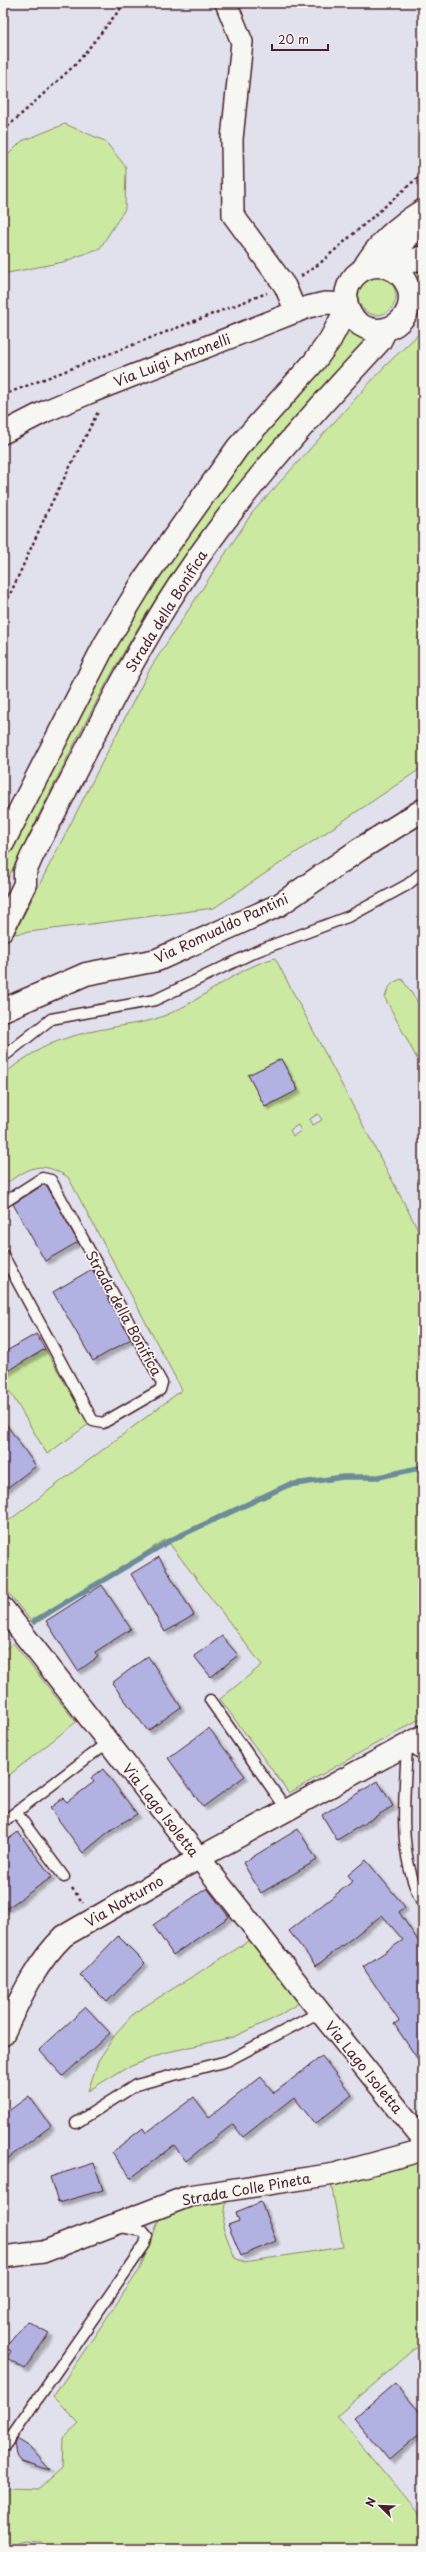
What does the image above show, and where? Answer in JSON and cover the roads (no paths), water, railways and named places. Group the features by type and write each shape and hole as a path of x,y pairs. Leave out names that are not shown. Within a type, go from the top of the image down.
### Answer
{"main road":[{"path":"3,843 105,644 147,575 238,447 314,362 330,340 347,306 349,285 362,270 370,267 389,268 423,257"},
{"path":"389,268 400,274 408,288 409,303 406,313"},
{"path":"347,306 353,318 363,326 374,330 386,329 399,321 406,313 423,300"},
{"name":"Strada della Bonifica","path":"3,929 26,884 25,872 119,688 176,590 242,498 318,409 380,341 386,329"},
{"name":"Via Romualdo Pantini","path":"3,1010 86,974 157,960 279,905 360,849 423,810"},
{"path":"3,909 16,880 25,872"}],"street":[{"path":"226,3 242,42 232,140 233,215 285,286 296,312"},
{"path":"362,270 370,255 382,243 407,220 423,210"},
{"path":"389,268 423,217"},
{"name":"Via Luigi Antonelli","path":"3,433 46,411 114,383 317,304 347,306"},
{"name":"Via Lago Isoletta","path":"3,1608 320,2012 423,2140"},
{"name":"Via Notturno","path":"3,2035 41,1962 64,1936 199,1858 287,1810 418,1745"},
{"name":"Strada Colle Pineta","path":"3,2257 42,2252 188,2196 335,2174 423,2150"}],"lane":[{"path":"3,1057 51,1019 155,1000 257,951 350,916 407,886 423,872"},
{"name":"Strada della Bonifica","path":"3,1203 42,1178 51,1180 162,1383 160,1390 103,1423 93,1421 3,1255"},
{"path":"210,1700 287,1810"},
{"path":"3,1822 108,1742"},
{"path":"418,1745 404,1847 408,1870 423,1904"},
{"path":"16,1812 64,1877"},
{"name":"Via Lago Isoletta","path":"76,2123 136,2085 227,2061 320,2012"},
{"path":"6,2444 145,2244 147,2236 143,2231 136,2228 111,2226"}],"waterway":[{"path":"34,1621 173,1539 288,1485 343,1477 379,1477 423,1467"}]}
